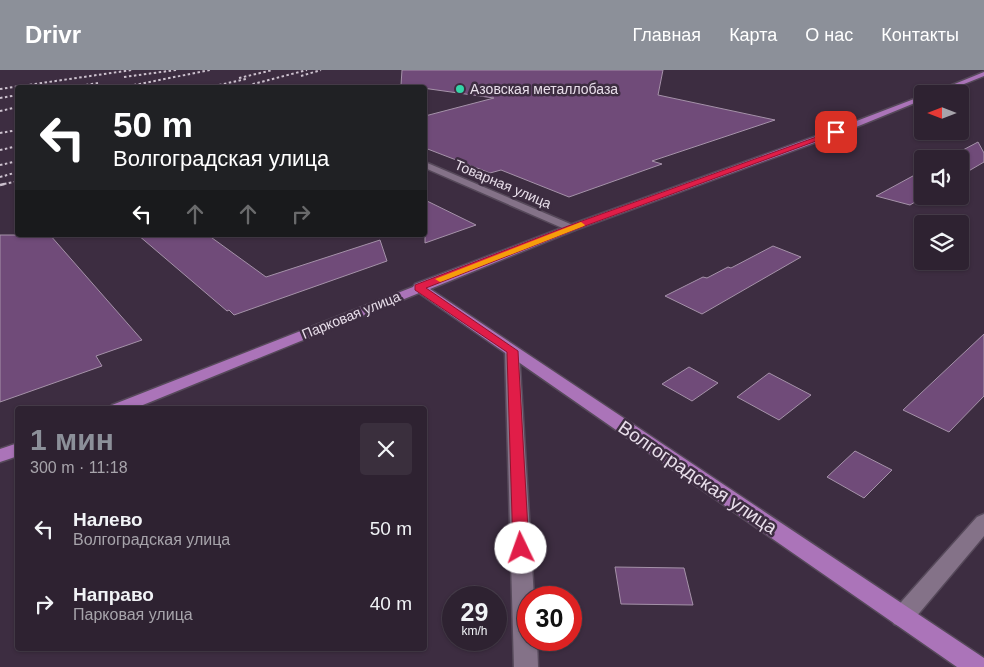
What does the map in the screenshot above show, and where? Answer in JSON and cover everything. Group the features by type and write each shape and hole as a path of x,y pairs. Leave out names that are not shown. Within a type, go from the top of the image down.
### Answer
{"main road":[{"path":"956,85 984,74"},
{"name":"Парковая улица","path":"125,406 571,228 836,132 914,101"},
{"name":"Волгоградская улица","path":"419,288 978,667"},
{"path":"0,456 15,450"}],"street":[{"name":"Товарная улица","path":"427,166 571,228"},
{"path":"512,351 526,667"},
{"path":"902,617 984,522"}],"building":[{"path":"402,70 663,70 658,95 775,120 652,161 662,164 569,197 501,170 490,173 427,149 427,115 494,98 427,89 427,85 401,85"},
{"path":"978,142 984,153 984,162 969,171 969,150 963,150"},
{"path":"914,175 914,203 910,205 876,196"},
{"path":"427,201 476,225 425,243 425,237 427,237"},
{"path":"0,235 52,237 142,340 96,356 102,366 0,402"},
{"path":"140,237 211,237 266,277 380,240 387,261 234,315 229,310 227,311"},
{"path":"773,246 801,257 702,314 665,296 703,277 707,278 728,267 731,268"},
{"path":"984,334 984,396 949,432 903,410"},
{"path":"689,367 718,383 692,401 662,384"},
{"path":"769,373 811,395 779,420 737,397"},
{"path":"855,451 892,470 864,498 827,477"},
{"path":"615,567 684,568 693,605 621,604"}],"railway":[{"path":"28,85 132,70"},
{"path":"124,77 176,70"},
{"path":"134,85 210,70"},
{"path":"239,78 273,70"},
{"path":"250,85 307,70"},
{"path":"301,76 321,70"},
{"path":"219,85 246,79"},
{"path":"85,85 98,83"},
{"path":"0,89 15,87"},
{"path":"0,98 15,96"},
{"path":"0,111 15,108"},
{"path":"0,133 15,130"},
{"path":"0,150 15,147"},
{"path":"0,165 15,162"},
{"path":"0,177 15,173"},
{"path":"4,184 15,182"},
{"path":"0,185 9,183"}],"slow traffic":[{"path":"440,279 581,225"}],"place":[{"name":"Азовская металлобаза","path":"460,89"}],"route":[{"path":"521,548 512,351 472,322 419,288 571,228 836,132"}]}
